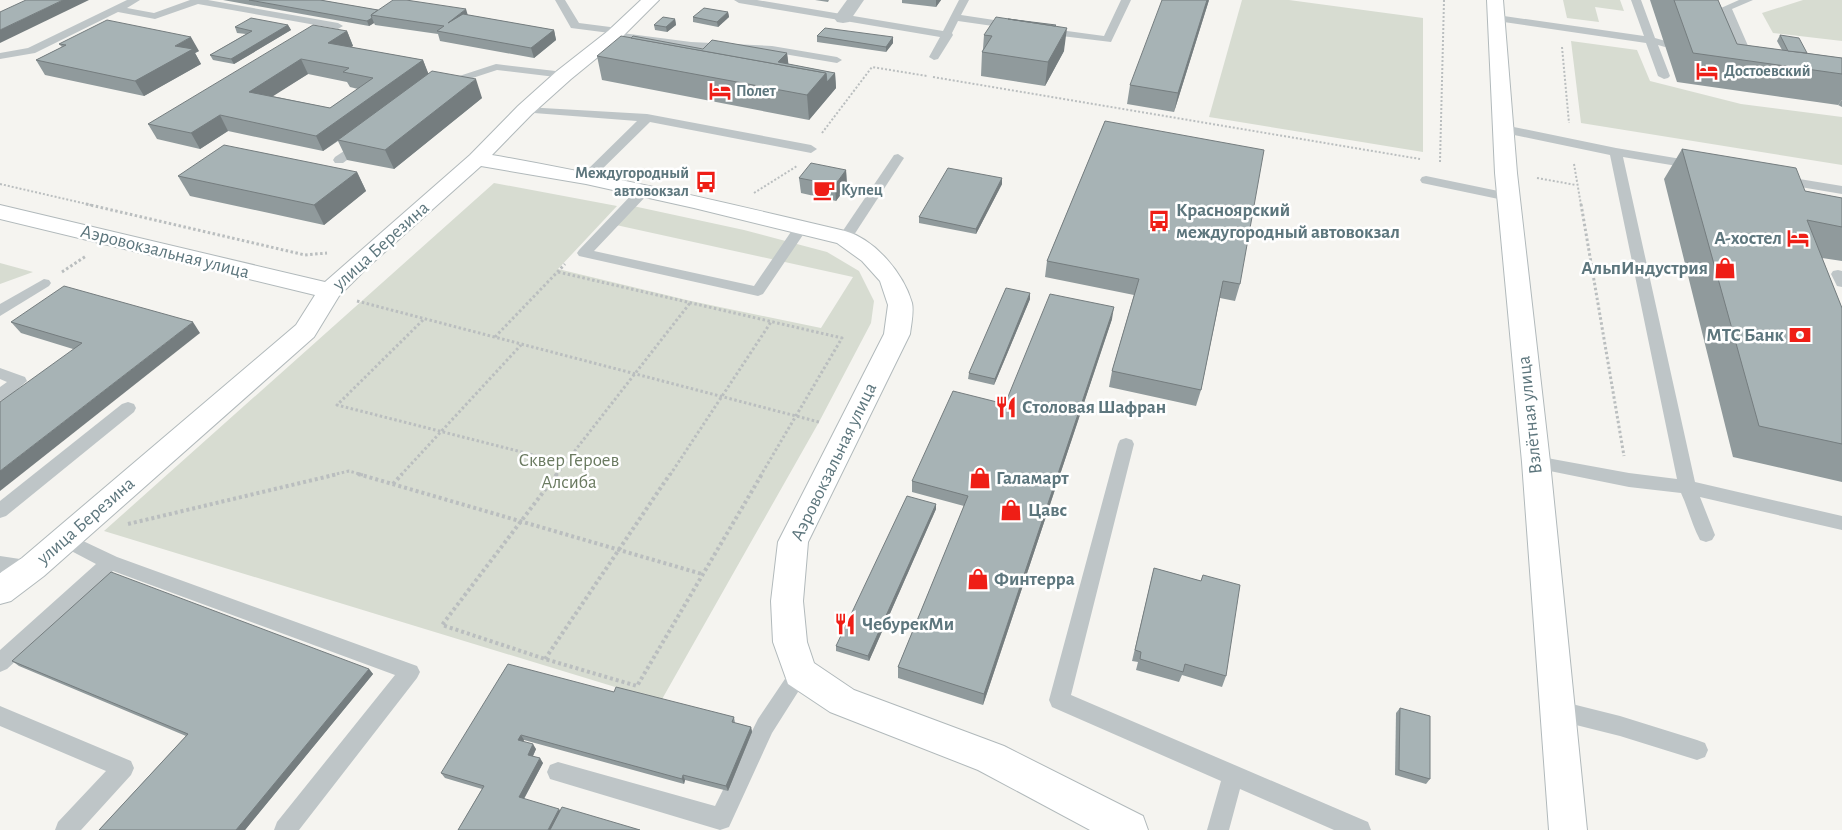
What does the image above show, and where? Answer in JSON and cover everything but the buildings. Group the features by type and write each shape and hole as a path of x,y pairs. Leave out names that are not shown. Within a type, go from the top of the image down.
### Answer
{"street":[{"name":"улица Березина","path":"0,591 33,567 304,331 330,291 477,159 525,110 564,75 616,33 651,0"},
{"path":"843,18 856,0"},
{"name":"Взлётная улица","path":"1496,9 1508,197 1536,462 1556,710 1568,830"},
{"name":"Аэровокзальная улица","path":"477,159 586,178 694,201 845,238 870,256 891,278 900,305 897,334 794,542 787,601 790,642 800,673"},
{"name":"Аэровокзальная улица","path":"0,212 274,280 330,291"},
{"path":"800,673 842,701 991,758 1128,830"}],"lane":[{"path":"0,56 32,51 134,0"},
{"path":"560,0 575,26 691,46 772,49 837,60"},
{"path":"739,0 948,35"},
{"path":"934,57 948,35 954,17 964,0"},
{"path":"954,17 1106,40 1126,0"},
{"path":"1636,0 1664,76"},
{"path":"1748,0 1725,4 1748,58"},
{"path":"117,9 155,16 197,1 338,26"},
{"path":"1496,9 1560,27 1650,40 1665,44"},
{"path":"1730,54 1767,61"},
{"path":"431,91 439,86 496,67 564,75"},
{"path":"525,110 648,118 811,149"},
{"path":"586,178 648,118"},
{"path":"1504,129 1616,152 1705,167"},
{"path":"339,160 370,137"},
{"path":"1616,152 1687,487 1700,515 1706,535"},
{"path":"845,238 898,158"},
{"path":"1773,178 1842,190"},
{"path":"1426,180 1508,197"},
{"path":"643,191 584,253 758,290 802,226"},
{"path":"1842,275 1838,274 1842,283"},
{"path":"0,311 44,283"},
{"path":"0,373 20,381 0,395"},
{"path":"0,510 128,408"},
{"path":"1126,444 1059,700 1360,830"},
{"path":"1536,462 1628,480 1687,487 1842,523"},
{"path":"64,539 110,562 410,672 285,830"},
{"path":"0,662 110,562"},
{"path":"0,564 33,567"},
{"path":"558,772 721,819 766,726 800,673"},
{"path":"1556,710 1620,726 1697,750"},
{"path":"0,716 123,768 66,830"},
{"path":"1218,830 1233,775"}],"path":[{"path":"1434,162 1440,164 1444,0"},
{"path":"1560,27 1576,184 1628,480"},
{"path":"749,196 796,168 872,67 1427,160"},
{"path":"1537,178 1576,184"},
{"path":"0,184 305,255 327,254"},
{"path":"44,283 111,239"},
{"path":"495,338 571,258"},
{"path":"558,272 842,338 637,686 545,659 442,625 519,521 636,375 690,303"},
{"path":"362,294 355,300 424,320 819,422"},
{"path":"424,320 337,405 565,463"},
{"path":"545,659 722,398 771,322"},
{"path":"393,484 521,345"},
{"path":"120,526 349,471 702,574"}],"green space":[{"path":"1242,0 1289,0 1423,18 1423,152 1209,117"},
{"path":"1563,0 1620,0 1624,11 1595,7 1599,22 1567,18"},
{"path":"1803,0 1842,0 1842,41 1773,33 1762,13"},
{"path":"1571,41 1637,50 1650,81 1741,104 1842,117 1842,165 1581,123"},
{"name":"Сквер Героев Алсиба","path":"494,183 617,206 558,269 691,301 821,328 853,277 616,225 633,206 744,230 827,252 859,271 874,301 871,323 819,422 661,701 104,531"},
{"path":"0,263 33,272 0,284"}],"place":[{"name":"Достоевский","path":"1707,71"},
{"name":"Полет","path":"720,91"},
{"name":"Междугородный автовокзал","path":"706,182"},
{"name":"Купец","path":"824,190"},
{"name":"Красноярский междугородный автовокзал","path":"1159,221"},
{"name":"А-хостел","path":"1798,238"},
{"name":"АльпИндустрия","path":"1725,268"},
{"name":"МТС Банк","path":"1800,335"},
{"name":"Столовая Шафран","path":"1006,407"},
{"name":"Галамарт","path":"980,478"},
{"name":"Цавс","path":"1011,510"},
{"name":"Финтерра","path":"978,579"},
{"name":"ЧебурекМи","path":"845,624"}]}
